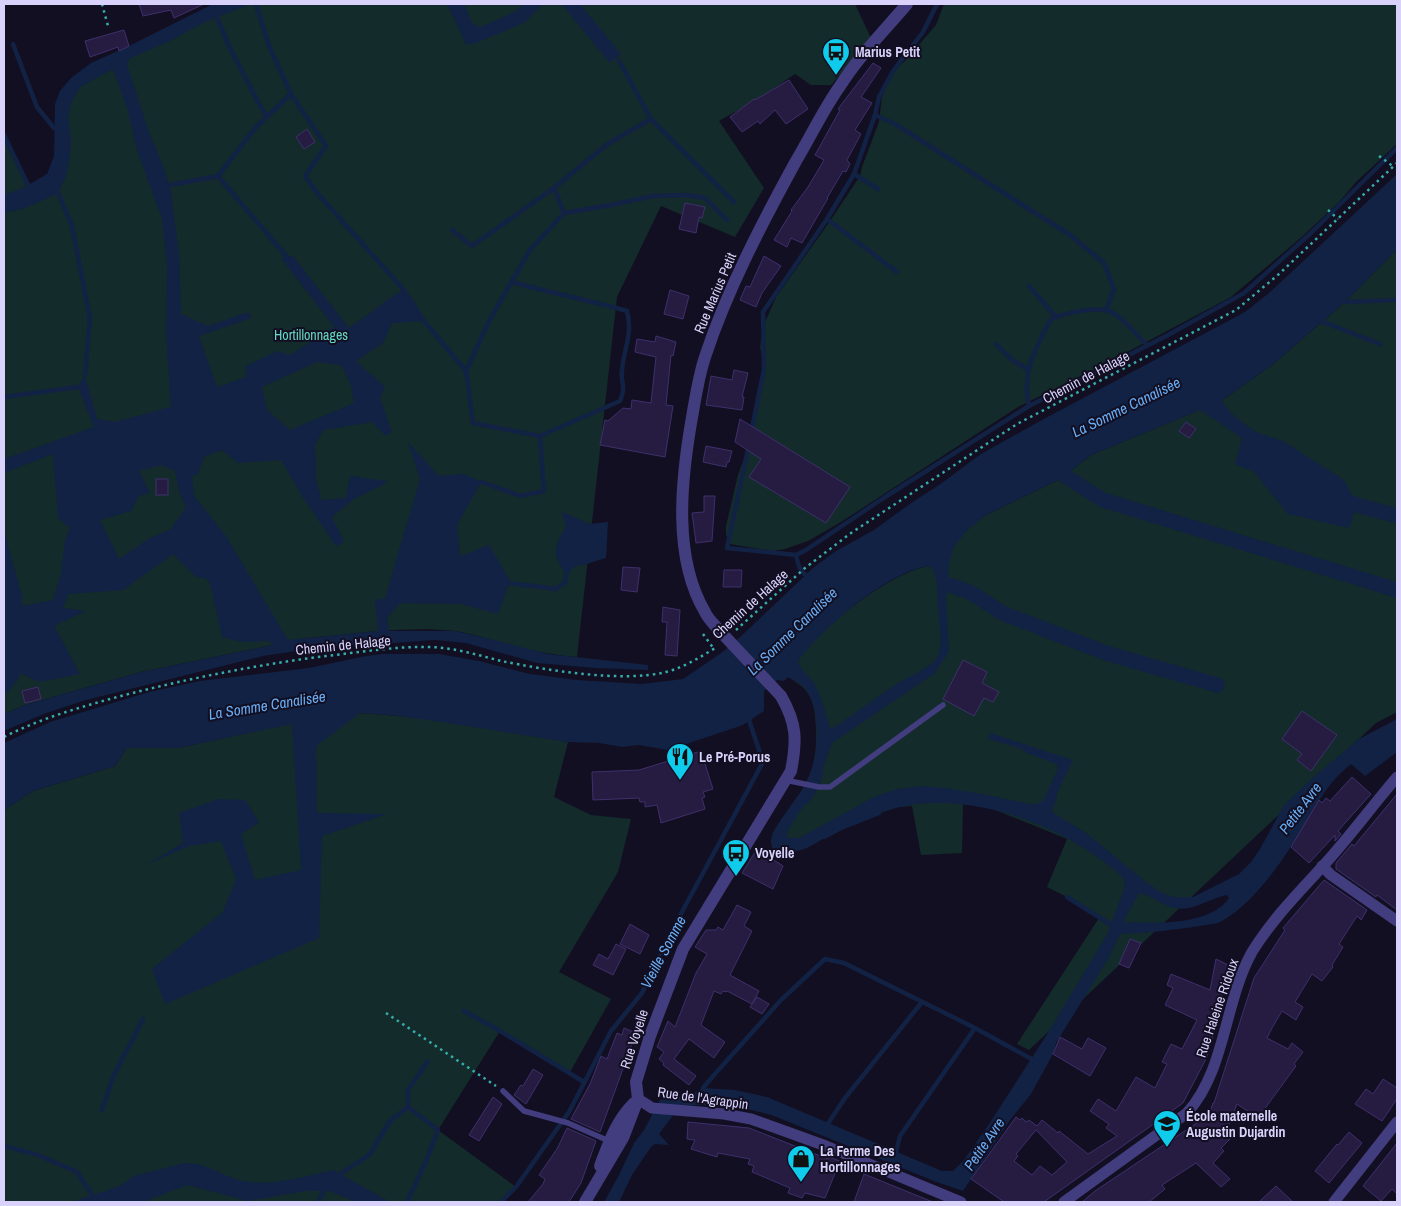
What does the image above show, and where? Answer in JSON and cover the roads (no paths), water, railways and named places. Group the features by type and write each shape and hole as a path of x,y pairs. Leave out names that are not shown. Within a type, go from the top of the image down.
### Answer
{"street":[{"name":"Rue Marius Petit","path":"781,696 725,632 705,613 693,586 688,567 682,518 684,470 699,380 705,356 724,308 752,244 772,205 822,115 853,67 907,4"},
{"name":"Rue Voyelle","path":"588,1197 623,1138 638,1099 636,1082 650,1036 683,948 791,771 795,743 793,721 781,696"},
{"name":"Rue Haleine Ridoux","path":"1064,1202 1188,1113 1198,1102 1204,1092 1236,993 1252,954 1266,932 1302,886 1322,866 1397,777"},
{"path":"1322,866 1331,875 1397,921"},
{"name":"Rue Voyelle","path":"588,1197 609,1141 623,1114 638,1099"},
{"name":"Rue de l'Agrappin","path":"638,1099 652,1108 724,1114 751,1119 826,1146 961,1202"},
{"path":"1334,1202 1397,1122"}],"lane":[{"path":"785,780 819,787 830,787 943,704"},
{"path":"503,1091 524,1111 568,1122 609,1141"}],"water":[{"path":"213,4 251,4 207,21 166,43 130,58 127,65 149,132 164,168 171,193 179,255 181,314 208,326 248,312 252,318 199,336 217,387 246,377 246,366 277,351 290,355 334,327 281,258 293,256 349,328 403,289 424,321 392,323 383,343 356,361 385,387 380,398 392,432 386,436 372,422 323,430 315,445 316,478 321,500 346,498 350,476 387,481 381,486 354,499 332,517 344,542 336,546 302,496 281,460 238,463 222,450 204,457 197,476 192,475 194,496 226,536 288,640 378,631 375,600 385,598 420,479 408,442 439,476 464,474 481,482 457,525 460,556 489,545 509,579 509,583 498,614 461,604 400,603 387,618 389,631 455,631 548,654 648,665 648,670 537,663 466,643 434,640 303,650 263,656 86,700 46,713 4,731 4,714 25,705 141,672 273,645 269,641 241,642 222,637 210,583 205,578 196,577 173,554 123,590 68,594 63,608 86,611 54,626 80,674 39,682 20,673 18,680 4,696 4,531 22,596 22,606 53,600 61,573 65,540 70,528 58,518 53,454 4,473 4,459 94,427 78,387 85,375 97,419 114,422 171,407 166,333 167,266 162,219 137,150 128,111 113,69 80,87 71,103 68,119 71,141 69,163 58,193 26,208 4,213 4,195 23,188 47,174 54,156 55,104 60,91 71,78 91,63","holes":["317,362 341,365 351,385 354,403 290,430 267,410 262,387","162,465 175,471 179,492 186,507 171,529 150,538 119,559 100,520 131,511 139,496 150,493 139,471"]},
{"path":"447,4 464,4 472,23 480,27 515,12 524,4 543,4 524,23 473,44 466,44"},
{"path":"561,4 580,4 621,54 610,63"},
{"name":"La Somme Canalisée","path":"1397,174 1397,249 1345,302 1272,365 1221,401 1235,417 1256,432 1283,441 1344,480 1357,505 1349,528 1288,514 1254,472 1235,464 1242,438 1200,410 1091,455 1060,479 986,515 966,531 953,548 949,564 946,598 949,651 935,673 832,743 819,779 789,828 788,838 799,838 876,796 898,789 921,786 977,793 1030,804 1038,804 1043,801 1058,769 1056,761 1051,757 988,739 990,733 1073,760 1050,807 1050,811 1086,833 1162,893 1174,897 1193,897 1239,874 1260,849 1284,805 1359,739 1397,719 1397,752 1365,776 1351,764 1343,771 1323,794 1276,868 1256,893 1234,913 1214,924 1120,934 1108,959 1056,1043 1053,1054 1031,1094 1010,1120 963,1191 774,1116 740,1108 692,1105 680,1106 659,1134 669,1145 655,1144 651,1147 632,1175 619,1202 604,1202 634,1143 644,1130 660,1100 692,1094 703,1088 735,1090 767,1097 942,1171 953,1171 964,1160 989,1124 1046,1036 1107,935 1124,889 1125,881 1114,869 1079,845 1055,832 1002,812 948,803 921,803 896,808 843,827 802,850 773,851 772,835 806,783 814,761 816,748 816,721 810,697 804,687 788,677 784,681 777,680 764,691 764,711 743,725 668,750 639,745 622,747 599,743 568,742 435,721 360,713 316,746 317,813 387,814 322,836 319,938 165,1004 152,969 223,912 236,879 221,841 189,846 147,864 183,843 179,813 218,799 245,800 259,822 241,834 255,880 301,870 292,724 178,748 127,748 115,766 33,791 4,810 4,743 50,722 149,692 200,681 309,668 382,654 439,654 479,661 530,674 577,680 642,684 683,679 724,651 813,568 836,551 874,530 981,454 1245,312 1269,293","holes":["930,566 935,575 937,585 940,639 938,656 930,665 897,684 833,728 830,728 817,688 798,661 839,618 876,589 895,578","1139,893 1170,907 1182,909 1227,895 1229,898 1209,914 1196,918 1152,923 1125,922 1124,920"]},
{"path":"562,512 590,524 608,522 606,558 576,566 566,574 556,556 559,540 566,527"},
{"path":"184,1163 207,1167 243,1181 265,1183 333,1170 390,1202 356,1202 330,1191 305,1191 248,1201 188,1185 143,1202 72,1202 120,1186 134,1176"}],"waterway":[{"path":"256,4 269,46 291,94 326,146 305,176 318,194 403,289 424,321 466,371"},
{"path":"751,433 764,369 763,312 827,219 854,174 875,115 879,97 893,71 923,32 937,4"},
{"path":"216,16 230,48 266,117"},
{"path":"13,44 37,107 54,128"},
{"path":"619,61 651,119 734,202"},
{"path":"165,186 218,176 256,127 291,94"},
{"path":"875,115 895,124 1070,235 1104,263 1114,289 1106,311"},
{"path":"540,436 473,423 466,371 490,319 530,250 564,213 554,188 606,145 651,119"},
{"path":"4,135 28,185"},
{"path":"796,555 1029,406 1168,335 1244,293 1311,233 1397,148"},
{"path":"854,174 878,189"},
{"path":"218,176 287,257"},
{"path":"452,230 472,246 554,188"},
{"path":"54,192 58,193 72,226 90,319 85,375"},
{"path":"564,213 653,196 686,195 705,198 727,220"},
{"path":"827,219 897,272"},
{"path":"481,482 521,496 544,491 540,436 620,401 623,391 622,370 629,327 627,311 512,282"},
{"path":"1029,286 1056,317"},
{"path":"1345,302 1397,300"},
{"path":"1029,406 1027,393 1028,371 1035,350 1051,319 1082,311 1107,311 1121,319 1147,345"},
{"path":"1318,320 1380,344"},
{"path":"996,344 1012,360 1029,370"},
{"path":"4,397 78,387"},
{"path":"749,445 727,548 796,555 802,571 810,577"},
{"path":"1048,463 1103,500 1397,590"},
{"path":"1339,498 1397,516"},
{"path":"509,583 556,589 565,582 567,569"},
{"path":"946,584 970,592 1002,613 1106,653 1217,685"},
{"name":"Vieille Somme","path":"501,1202 516,1187 569,1112 611,1031 642,993 676,923 763,762 748,717"},
{"path":"1025,750 1060,763"},
{"name":"Petite Avre","path":"806,802 818,785 821,772"},
{"path":"1048,816 1055,795"},
{"name":"Petite Avre","path":"824,837 879,813"},
{"path":"1067,897 1116,928"},
{"path":"703,1092 703,1088 714,1075 781,1000 825,959 844,963 975,1028 1037,1062"},
{"path":"825,1128 845,1098 922,1002"},
{"path":"464,1011 584,1082"},
{"path":"102,1110 113,1077 143,1019"},
{"path":"887,1154 892,1150 896,1152 900,1136 975,1028"},
{"path":"408,1107 408,1090 428,1061"},
{"path":"336,1177 370,1154 390,1121 408,1107 438,1130 407,1202"},
{"path":"4,1146 38,1155 77,1172 97,1202"},
{"path":"318,1202 326,1187"}],"place":[{"name":"Marius Petit","path":"836,76"},
{"name":"Le Pré-Porus","path":"680,781"},
{"name":"Voyelle","path":"736,877"},
{"name":"École maternelle Augustin Dujardin","path":"1167,1148"},
{"name":"La Ferme Des Hortillonnages","path":"801,1183"}],"park label":[{"name":"Hortillonnages","path":"311,335"}]}
